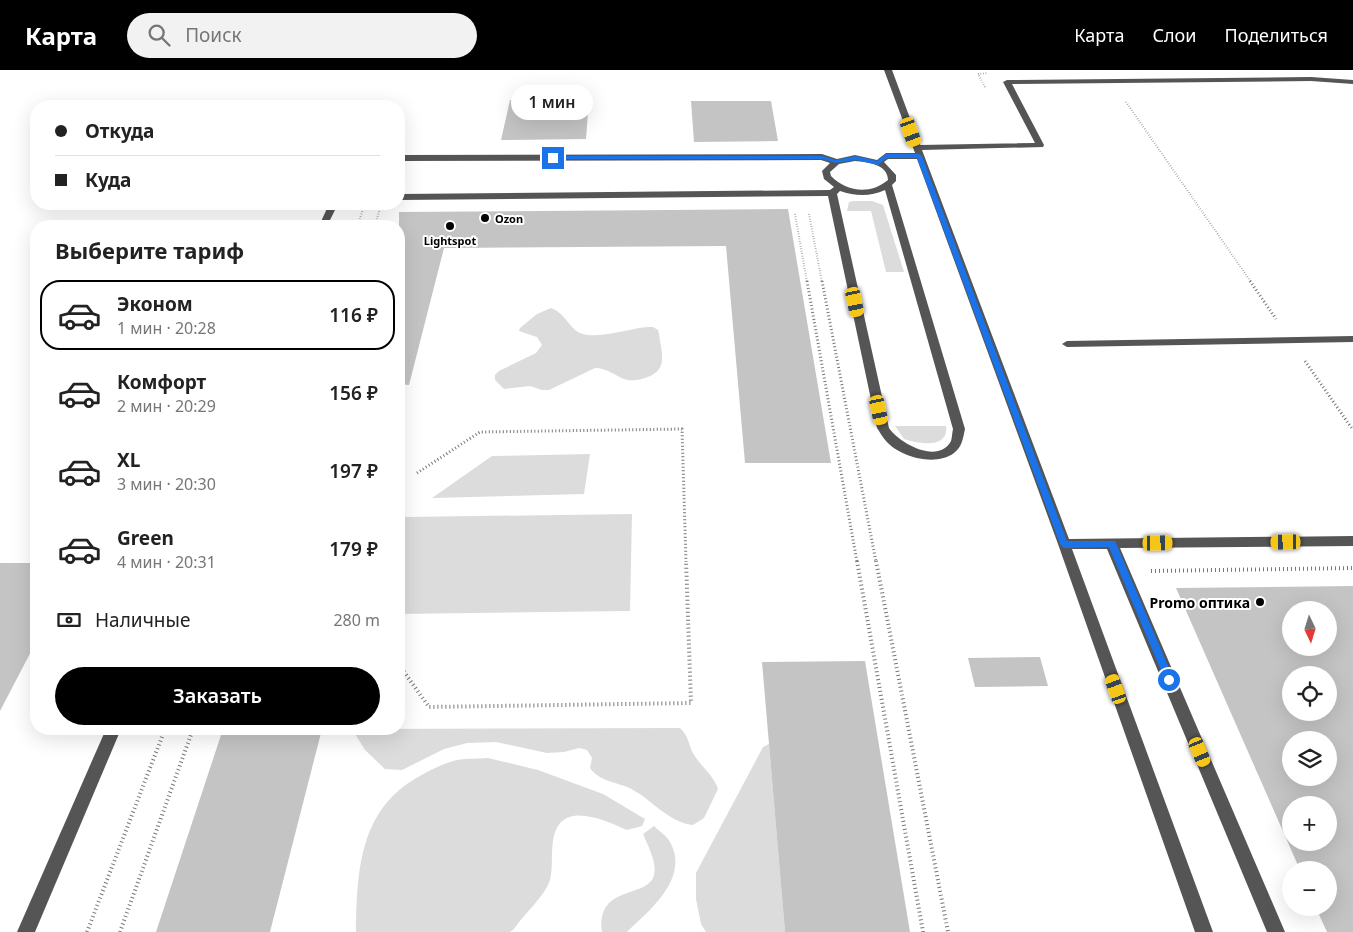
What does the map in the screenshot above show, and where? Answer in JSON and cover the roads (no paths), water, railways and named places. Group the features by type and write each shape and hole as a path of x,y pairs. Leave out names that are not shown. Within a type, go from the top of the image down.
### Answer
{"lane":[{"path":"888,70 1064,544 1204,932"},
{"path":"878,163 886,156 918,152 1040,145 1006,82 1311,79 1353,82"},
{"path":"405,158 822,157 836,162"},
{"path":"405,196 806,193 836,190 861,192 881,190 892,181 889,170 878,163 856,158 836,162 826,171 827,177 836,190 886,437 903,450 915,454 939,454 956,444 959,437 959,429 888,186"},
{"path":"1067,344 1353,339"},
{"path":"1064,544 1353,541"},
{"path":"1112,544 1276,932"},
{"path":"26,932 110,735"}],"place":[{"name":"Ozon","path":"485,218"},
{"name":"Lightspot","path":"450,226"},
{"name":"Promo оптика","path":"1260,602"}]}
